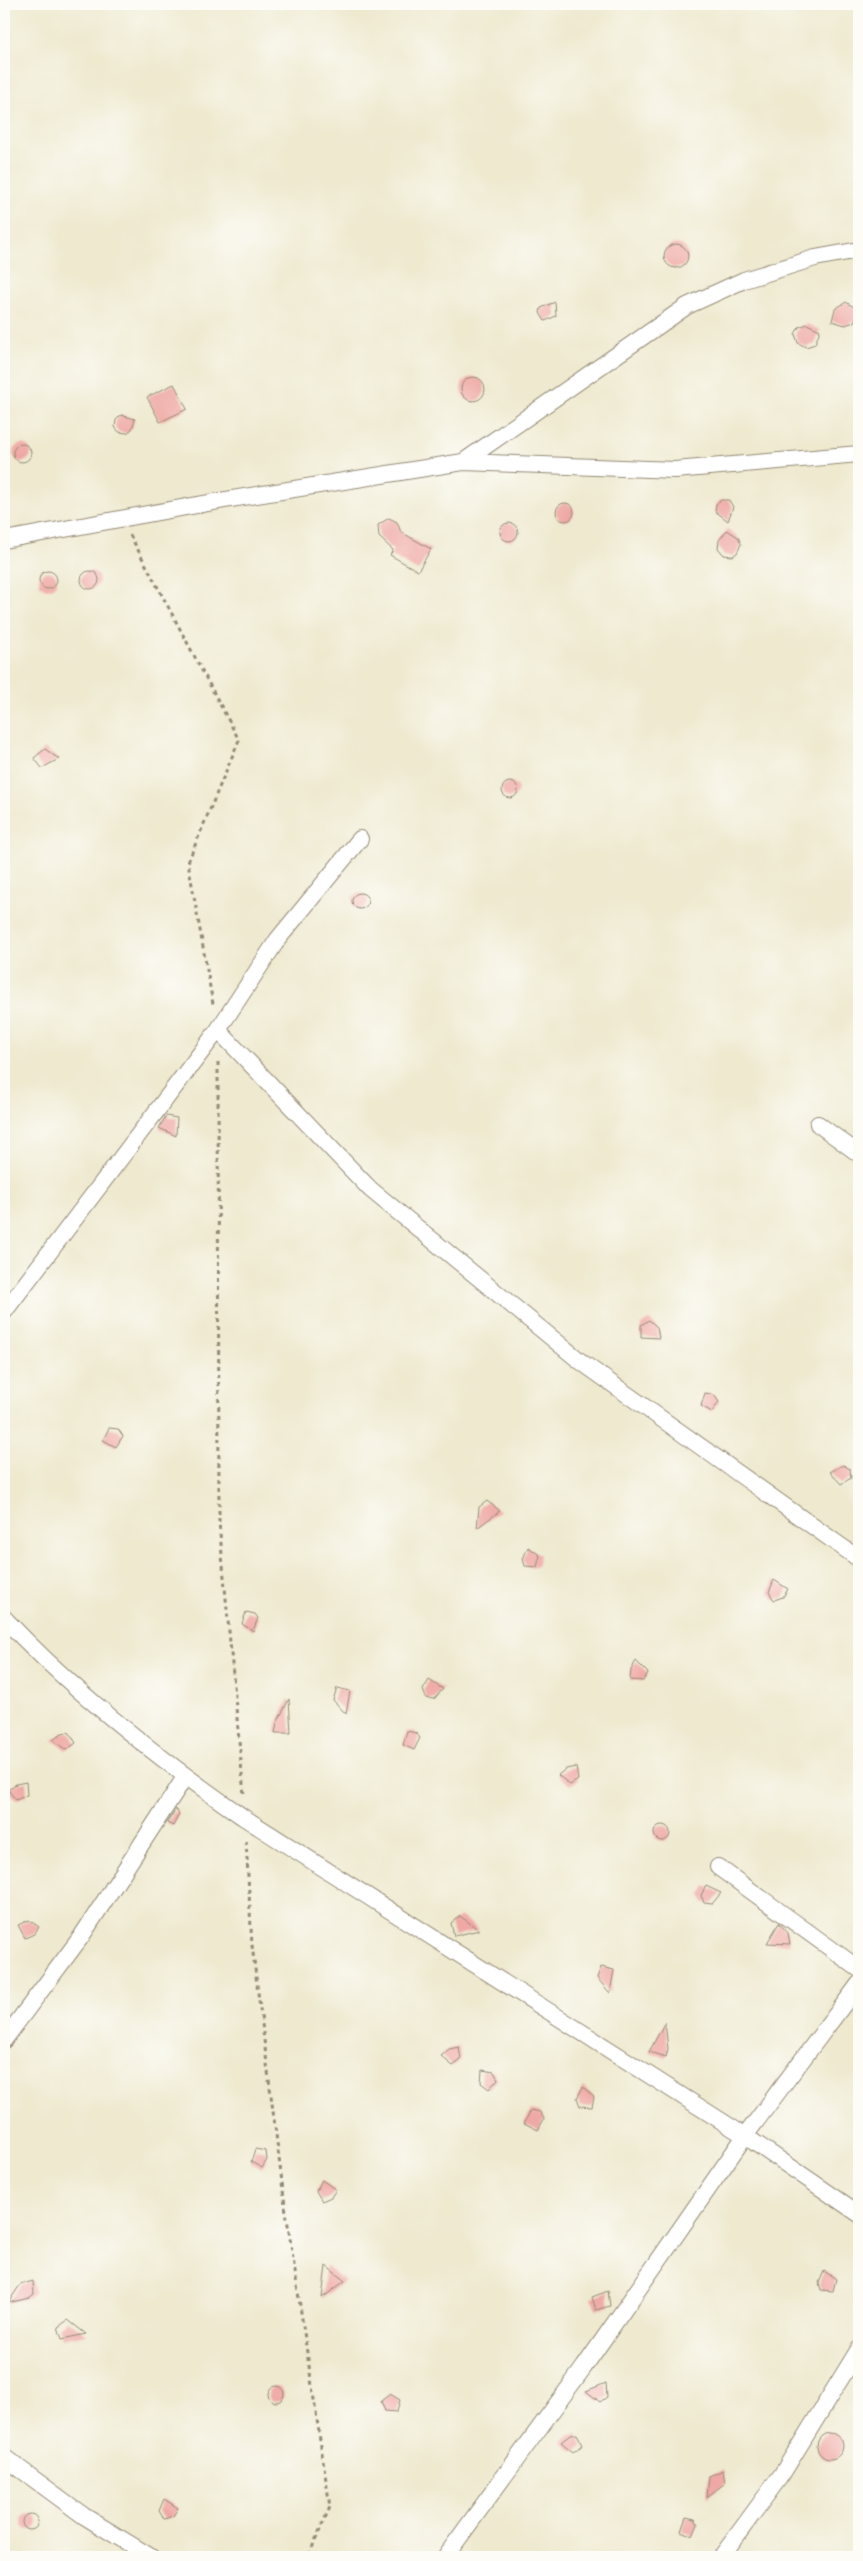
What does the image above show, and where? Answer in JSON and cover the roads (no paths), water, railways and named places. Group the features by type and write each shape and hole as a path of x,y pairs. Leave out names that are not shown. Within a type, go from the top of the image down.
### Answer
{"street":[{"path":"463,462 687,306 744,280 815,258 859,250"},
{"path":"4,540 225,500 463,462 675,470 859,454"},
{"path":"4,1312 218,1030 278,938 360,839"},
{"path":"218,1030 370,1190 580,1361 859,1559"},
{"path":"818,1124 859,1154"},
{"path":"4,1618 42,1659 185,1777 745,2136 859,2214"},
{"path":"4,2040 81,1937 185,1777"},
{"path":"718,1867 859,1969"},
{"path":"444,2557 584,2367 745,2136 859,1984"},
{"path":"721,2557 782,2474 859,2349"},
{"path":"4,2456 84,2516 151,2557"}]}
